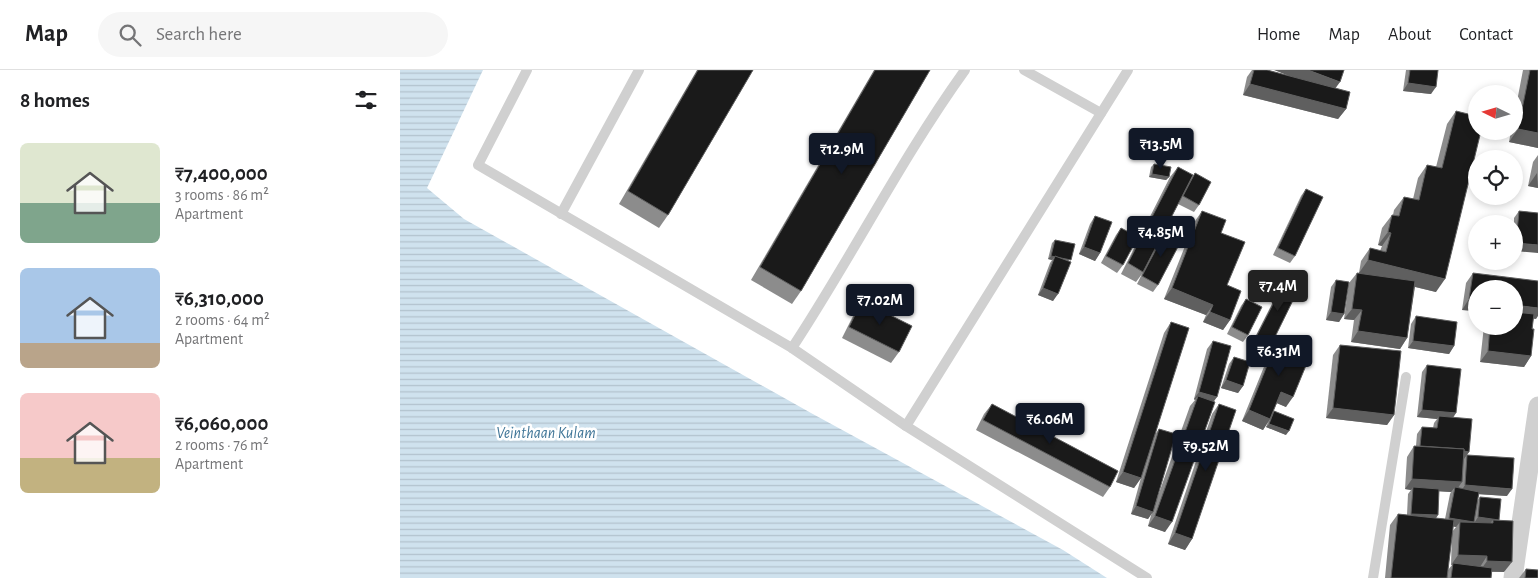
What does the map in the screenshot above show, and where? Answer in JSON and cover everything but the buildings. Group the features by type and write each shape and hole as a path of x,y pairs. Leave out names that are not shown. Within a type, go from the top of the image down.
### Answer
{"street":[{"path":"1513,578 1538,406"}],"lane":[{"path":"527,70 478,165 792,348 906,426 1147,578"},
{"path":"561,214 640,70"},
{"path":"792,348 941,102 965,70"},
{"path":"1024,70 1101,113"},
{"path":"906,426 1128,70"},
{"path":"1373,578 1406,377"}],"water":[{"name":"Veinthaan Kulam","path":"400,70 483,70 427,188 464,219 811,413 1063,550 1107,578 400,578"}]}
